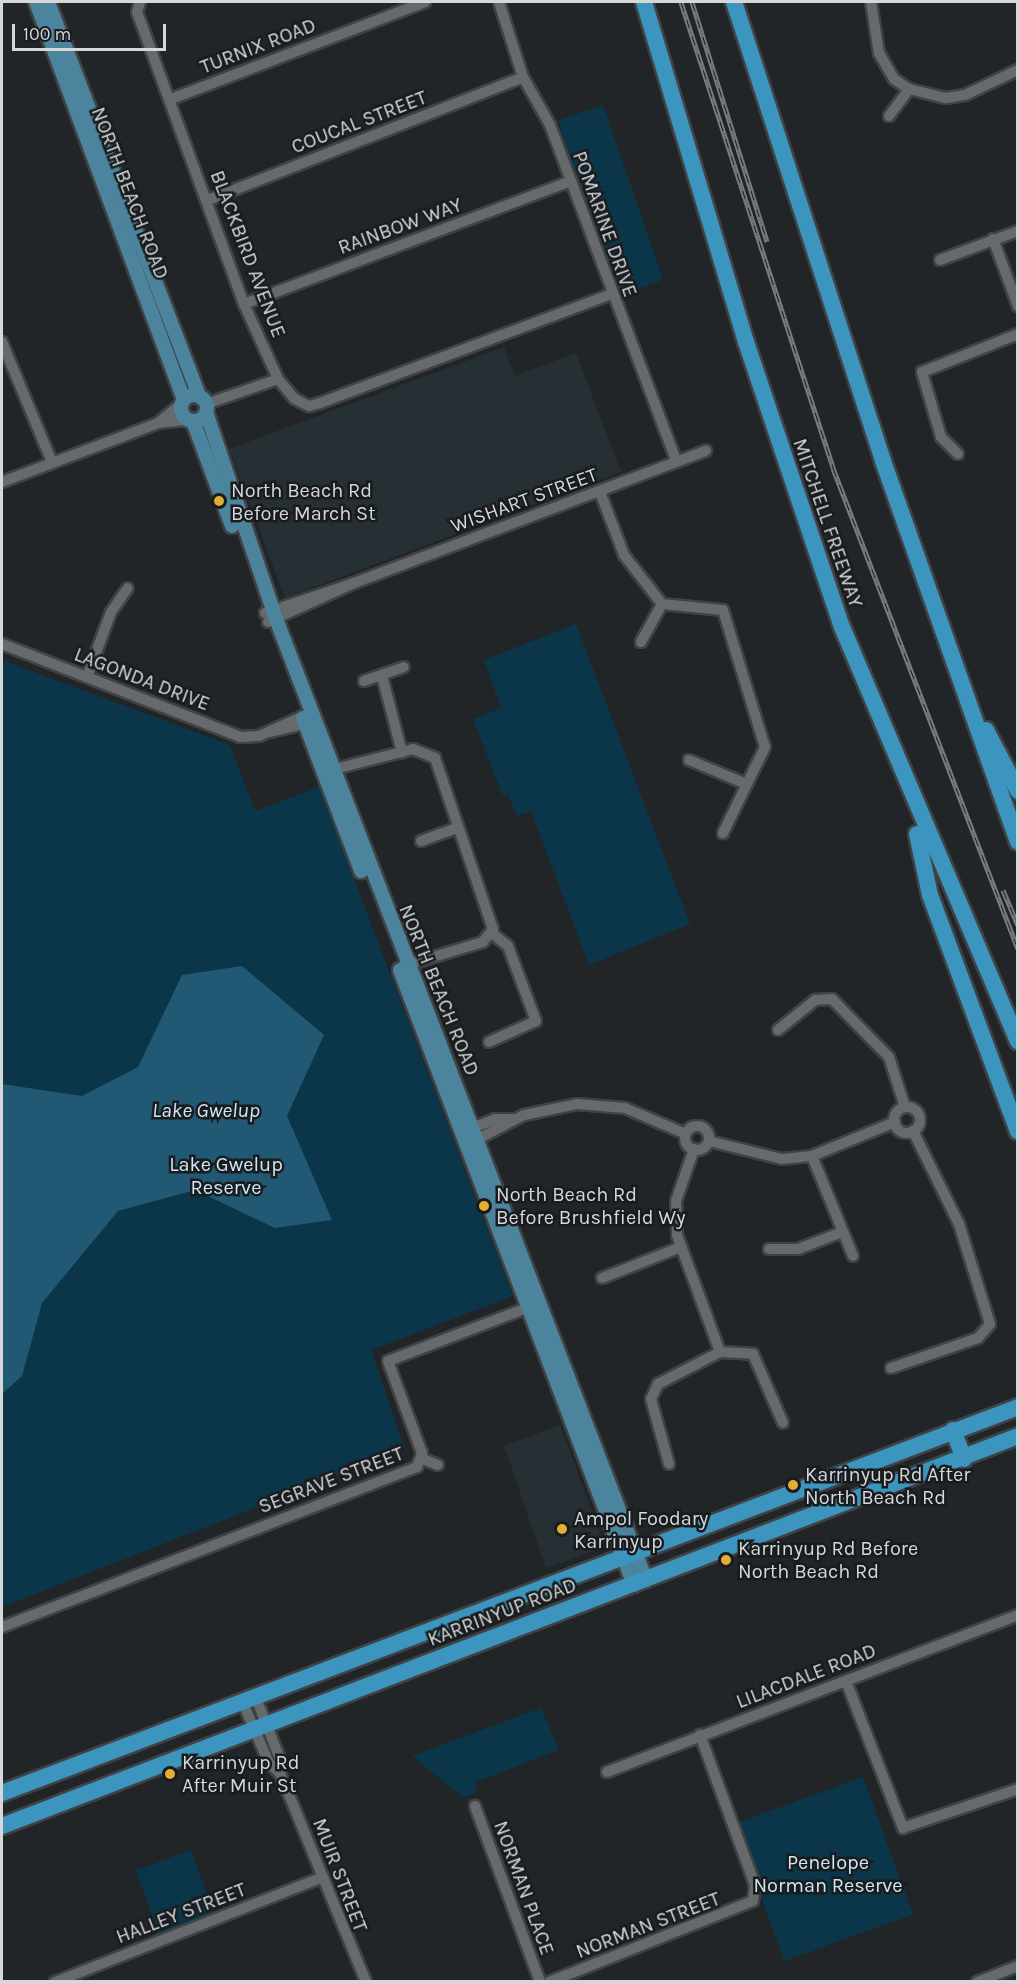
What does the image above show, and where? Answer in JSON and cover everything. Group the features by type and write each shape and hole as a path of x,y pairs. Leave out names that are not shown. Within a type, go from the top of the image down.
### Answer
{"highway":[{"name":"MITCHELL FREEWAY","path":"644,2 785,464 910,798 1017,1041"},
{"path":"734,2 954,668 1017,842"},
{"path":"954,668 1017,791"},
{"path":"910,798 930,895 1017,1131"},
{"name":"KARRINYUP ROAD","path":"2,1793 1015,1408"},
{"path":"953,1430 964,1459"},
{"name":"KARRINYUP ROAD","path":"2,1826 964,1459 1017,1436"}],"main road":[{"name":"NORTH BEACH ROAD","path":"36,2 190,420 270,616 640,1582"},
{"name":"NORTH BEACH ROAD","path":"48,2 204,404 270,616"},
{"path":"183,401 204,404"},
{"path":"190,420 204,404"}],"street":[{"name":"BLACKBIRD AVENUE","path":"140,2 137,12 171,99 244,304 278,379 299,402 320,403 611,294"},
{"name":"TURNIX ROAD","path":"171,99 425,2"},
{"name":"POMARINE DRIVE","path":"499,2 523,77 550,125 569,182 676,461"},
{"path":"872,2 879,53 894,79 909,89 946,98 964,95 1017,70"},
{"name":"COUCAL STREET","path":"208,200 523,77"},
{"path":"889,116 909,89"},
{"name":"RAINBOW WAY","path":"244,304 569,182"},
{"path":"940,260 1017,231"},
{"path":"993,239 1017,306"},
{"path":"958,454 941,437 922,372 1017,334"},
{"path":"2,342 52,462"},
{"path":"204,404 278,379"},
{"path":"158,423 183,401"},
{"path":"2,482 158,423 190,420"},
{"name":"WISHART STREET","path":"270,616 706,451"},
{"path":"600,492 624,555 662,604 723,610 765,747 744,783 723,833"},
{"path":"87,676 111,612 128,588"},
{"path":"641,642 662,604"},
{"name":"LAGONDA DRIVE","path":"2,644 240,737 270,732 309,719"},
{"path":"364,681 404,667"},
{"path":"382,675 402,752"},
{"path":"328,771 413,750 435,758 458,828 492,916 492,933 483,942 404,970"},
{"path":"689,760 744,783"},
{"path":"421,842 458,828"},
{"path":"489,1042 536,1021 508,946 492,933"},
{"path":"778,1030 815,1000 832,999 889,1057 905,1107 920,1115 914,1131 959,1224 990,1324 978,1338 891,1368"},
{"path":"469,1136 551,1107 601,1104 625,1108 686,1134 694,1149"},
{"path":"720,1352 681,1247 676,1201 694,1149 709,1141 783,1159 812,1156 895,1122 905,1107"},
{"path":"895,1122 900,1130 914,1131"},
{"path":"686,1134 701,1127 709,1141"},
{"path":"812,1156 840,1233 853,1256"},
{"path":"769,1249 798,1249 840,1233"},
{"path":"602,1278 681,1247"},
{"name":"SEGRAVE STREET","path":"2,1627 417,1467 423,1459 388,1361 533,1306"},
{"path":"669,1464 651,1399 658,1384 720,1352 753,1354 783,1423"},
{"path":"423,1459 438,1465"},
{"name":"LILACDALE ROAD","path":"607,1772 1017,1615"},
{"path":"846,1682 903,1828 1017,1788"},
{"name":"MUIR STREET","path":"249,1700 260,1727 269,1763 280,1773 352,1957 366,1982"},
{"name":"NORMAN STREET","path":"549,1982 749,1905 756,1897 700,1735"},
{"name":"NORMAN PLACE","path":"474,1806 540,1982"},
{"name":"HALLEY STREET","path":"55,1982 321,1878"},
{"name":"MUIR STREET","path":"352,1957 357,1982"},
{"path":"977,1982 1017,1966"}],"shaded area":[{"path":"504,347 515,376 576,353 621,472 285,598 229,449"},
{"path":"560,1425 603,1540 597,1550 546,1568 504,1446"}],"green space":[{"path":"603,105 663,280 618,296 558,121"},
{"path":"576,624 690,924 589,965 531,811 517,816 508,794 503,796 473,719 501,708 484,660"},
{"name":"Lake Gwelup Reserve","path":"2,660 230,745 255,811 319,787 513,1296 371,1350 405,1449 2,1607"},
{"path":"541,1708 559,1750 475,1782 477,1793 463,1797 412,1756"},
{"name":"Penelope Norman Reserve","path":"863,1777 913,1914 784,1961 734,1824"},
{"path":"191,1850 216,1919 161,1939 136,1870"}],"water":[{"name":"Lake Gwelup","path":"242,966 324,1035 287,1116 332,1220 275,1228 195,1190 118,1211 42,1303 22,1376 2,1394 2,1084 82,1096 138,1067 182,975"}],"railway":[{"path":"681,2 833,468 1018,949"},
{"path":"692,2 767,242"},
{"path":"1003,890 1018,925"}],"place":[{"name":"North Beach Rd Before March St","path":"219,501"},
{"name":"North Beach Rd Before Brushfield Wy","path":"484,1206"},
{"name":"Karrinyup Rd After North Beach Rd","path":"793,1485"},
{"name":"Ampol Foodary Karrinyup","path":"562,1529"},
{"name":"Karrinyup Rd Before North Beach Rd","path":"726,1560"},
{"name":"Karrinyup Rd After Muir St","path":"170,1774"}]}
